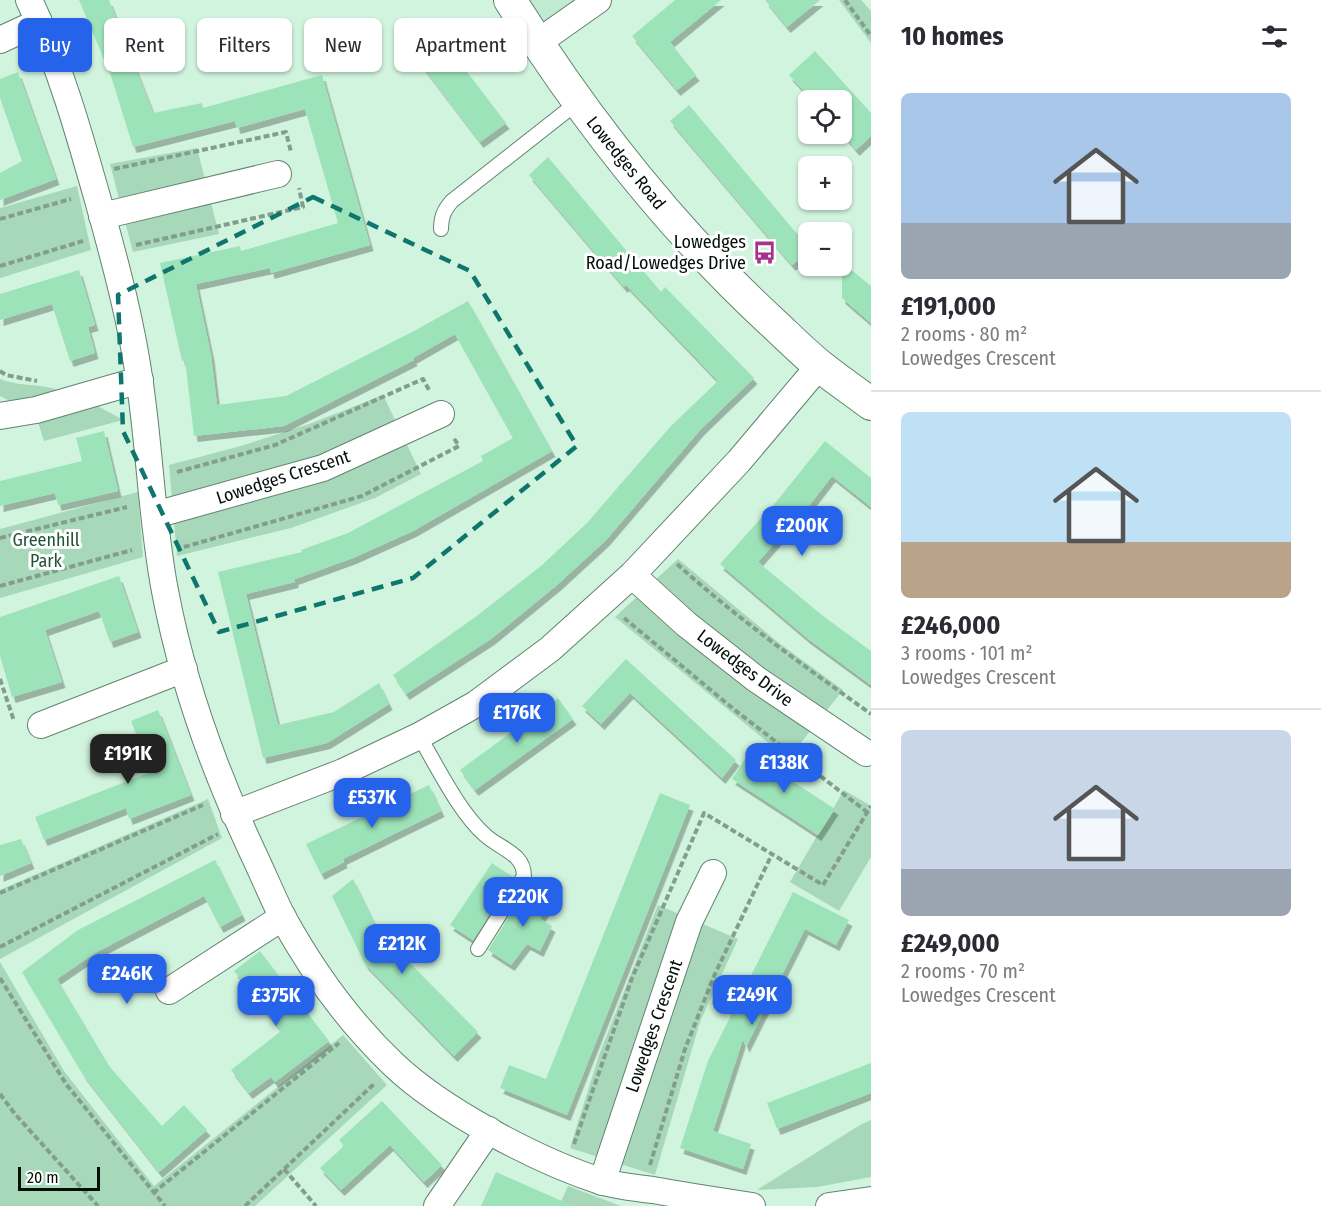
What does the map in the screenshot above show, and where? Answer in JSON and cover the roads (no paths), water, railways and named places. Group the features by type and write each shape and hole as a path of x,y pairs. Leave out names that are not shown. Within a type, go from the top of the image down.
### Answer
{"street":[{"name":"Lowedges Road","path":"510,0 578,102 671,220 735,288 819,366 871,404"},
{"path":"537,43 598,0"},
{"path":"0,40 34,11 64,88 102,214 129,315 148,437 154,508 165,591 184,669 203,733 234,810 283,917 324,983 359,1027 394,1065 440,1101 538,1156 602,1182 752,1206"},
{"path":"102,214 278,174"},
{"path":"234,810 343,772 418,736 476,704 550,649 632,575 739,462 819,366"},
{"path":"0,416 36,410 140,380"},
{"name":"Lowedges Crescent","path":"154,508 323,468 389,440 441,414"},
{"name":"Lowedges Drive","path":"632,575 686,624 756,679 866,753"},
{"path":"41,725 184,669"},
{"name":"Lowedges Crescent","path":"602,1182 690,922 713,873"},
{"path":"169,991 283,917"},
{"path":"437,1206 489,1130"},
{"path":"829,1206 871,1200"}],"lane":[{"path":"441,229 445,209 452,201 578,102"},
{"path":"418,736 467,815 486,836 518,858 524,867 524,876 478,949"}],"place":[{"name":"Lowedges Road/Lowedges Drive","path":"764,252"}],"park label":[{"name":"Greenhill Park","path":"46,550"}]}
